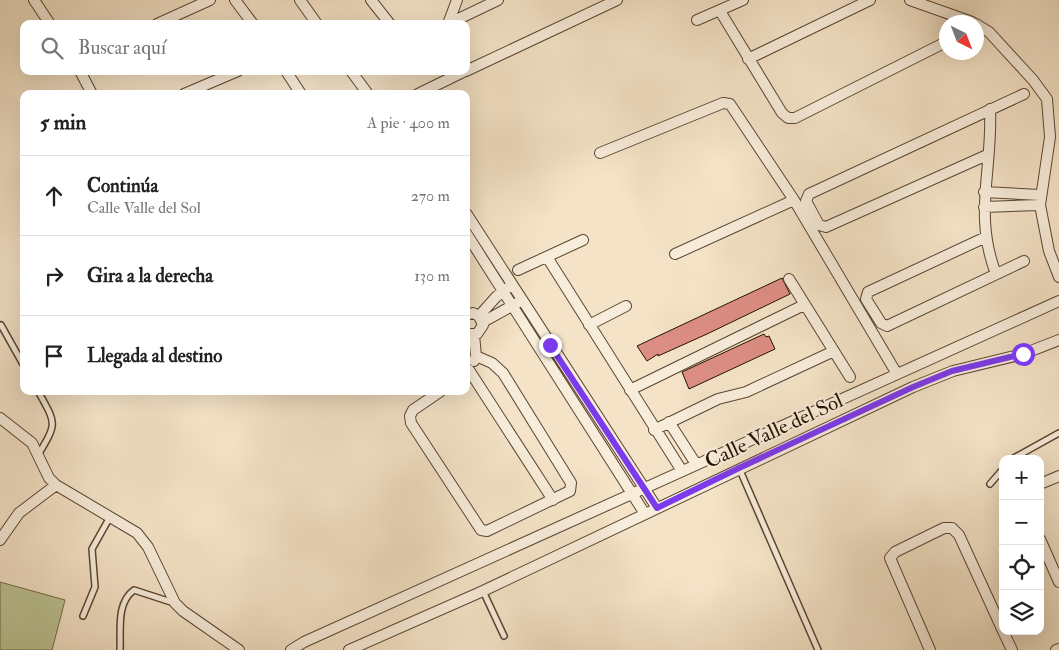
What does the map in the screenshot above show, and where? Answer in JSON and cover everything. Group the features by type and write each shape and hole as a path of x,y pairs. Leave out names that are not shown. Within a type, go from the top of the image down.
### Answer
{"street":[{"path":"34,0 47,20"},
{"path":"166,20 210,0"},
{"path":"236,0 249,20"},
{"path":"300,0 314,20"},
{"path":"371,0 387,20"},
{"path":"450,20 457,0"},
{"path":"455,20 498,0"},
{"path":"470,69 617,0"},
{"path":"697,20 743,0"},
{"path":"748,59 870,0"},
{"path":"910,0 954,15"},
{"path":"941,0 948,12"},
{"path":"720,10 782,113 791,119 939,45"},
{"path":"984,29 989,32 1033,80 1047,100 1050,138 1040,200 1049,252 1059,277"},
{"path":"82,75 90,90"},
{"path":"193,90 229,75"},
{"path":"289,75 298,90"},
{"path":"354,75 363,90"},
{"path":"426,90 458,75"},
{"path":"987,155 826,228 819,225 806,201 809,194 1024,94"},
{"path":"600,153 726,102 733,108 794,200 897,374"},
{"path":"990,109 991,134 987,155 984,207 986,237 996,274"},
{"path":"984,192 1040,200"},
{"path":"675,254 794,200"},
{"path":"984,207 1040,200"},
{"path":"470,219 657,508"},
{"path":"986,237 871,290 866,299 881,323 887,326 1024,261"},
{"path":"470,239 645,514"},
{"path":"518,270 583,240"},
{"path":"547,257 654,430 682,471"},
{"path":"789,279 850,378"},
{"path":"470,368 476,356 470,334 482,329 481,319 503,291 513,284"},
{"path":"481,319 522,300"},
{"path":"290,650 696,464 1059,301"},
{"path":"630,390 804,305"},
{"path":"589,325 626,306"},
{"path":"470,314 473,313 481,319"},
{"name":"Calle Valle del Sol","path":"349,650 483,591 739,468 921,384 952,371 1023,354 1059,340"},
{"path":"654,430 718,399 746,392 834,351"},
{"path":"435,395 413,410 410,416 411,423 481,530 487,531 570,491 571,483 503,373 492,363 476,356"},
{"path":"470,375 553,500"},
{"path":"0,418 32,443 49,478 56,485 144,539 174,603 183,612 239,650"},
{"path":"670,422 696,464"},
{"path":"1044,482 1059,476"},
{"path":"0,540 19,514 56,485"},
{"path":"930,650 890,558 895,552 949,527 959,535 999,622"},
{"path":"1043,545 1059,582"},
{"path":"1005,635 1012,650"}],"lane":[{"path":"1,325 20,359"},
{"path":"38,455 53,430 53,418 40,395"},
{"path":"1019,455 1059,433"},
{"path":"739,468 818,650"},
{"path":"990,484 999,474"},
{"path":"83,616 95,588 92,549 111,517"},
{"path":"120,650 122,609 128,594 134,590 174,603"},
{"path":"483,591 504,636"}],"green space":[{"path":"0,582 65,600 52,650 0,650"}],"building":[{"path":"782,278 790,294 707,334 658,356 658,354 647,361 637,346"},
{"path":"764,334 766,337 769,336 775,349 689,389 682,372"}],"route":[{"path":"550,345 657,508 913,387 952,371 1023,354"}]}
